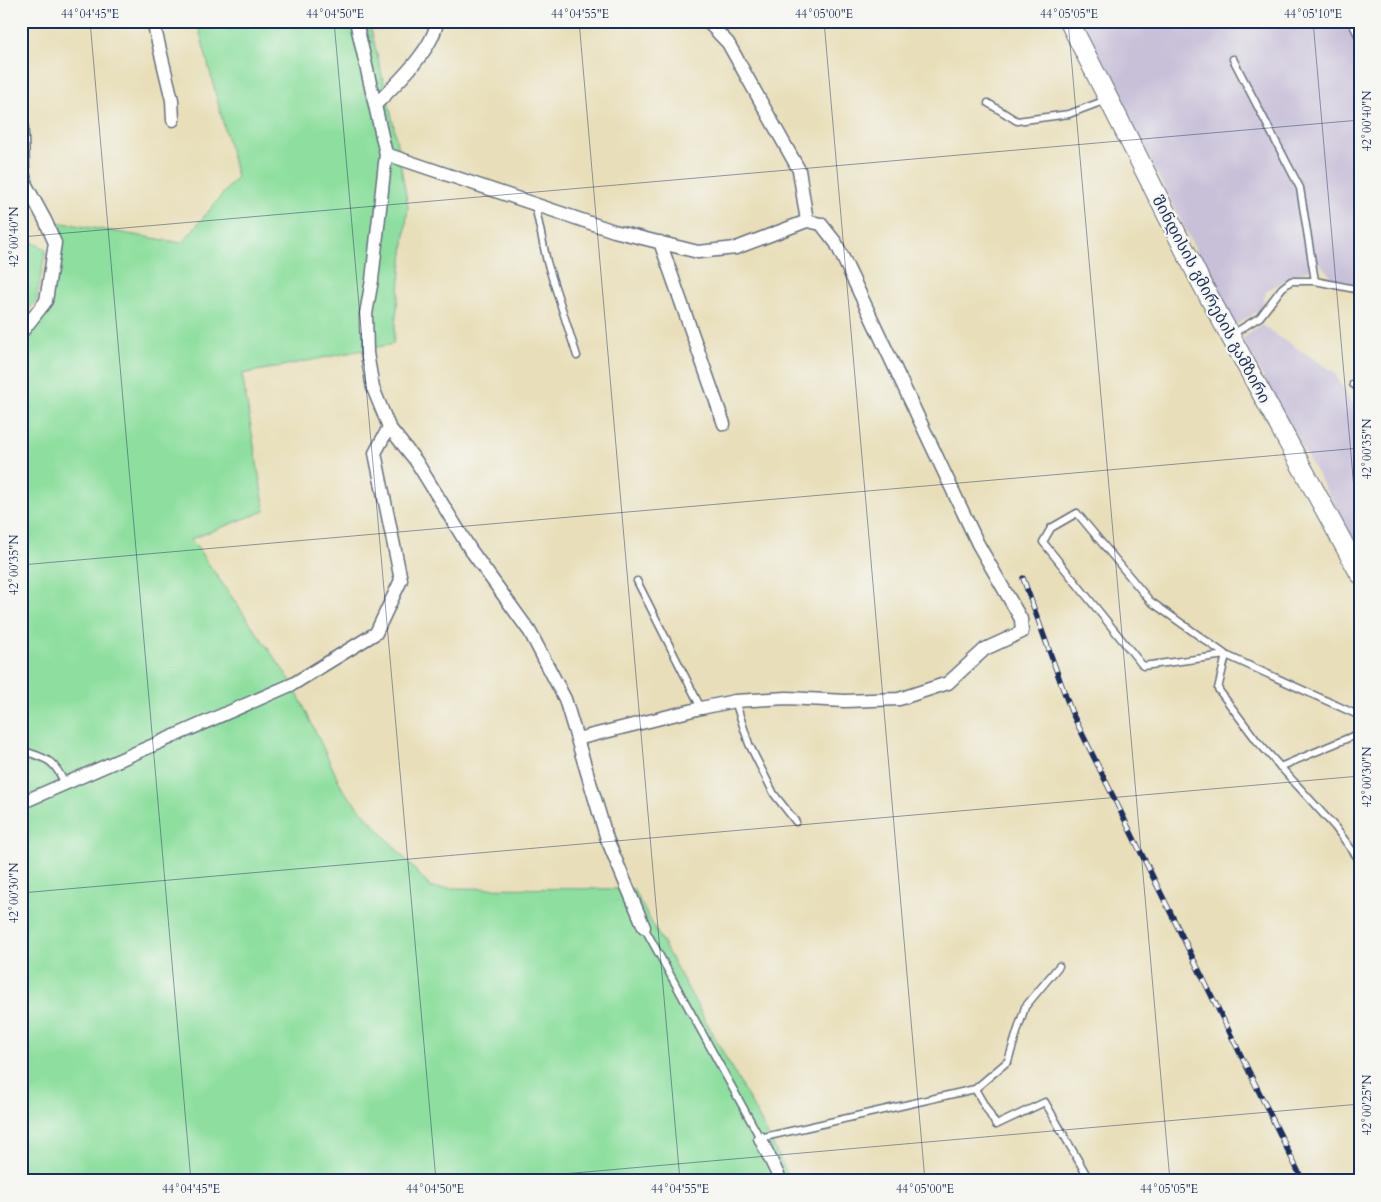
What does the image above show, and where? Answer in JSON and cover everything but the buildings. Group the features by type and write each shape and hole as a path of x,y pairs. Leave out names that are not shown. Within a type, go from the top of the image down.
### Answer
{"main road":[{"name":"შინდისის გმირების გამზირი","path":"1069,21 1230,335 1360,574"}],"street":[{"path":"152,21 172,100 173,120"},
{"path":"356,21 386,154 366,314 367,353 373,388 389,427 416,462 470,549 530,632 565,699 607,839 644,927"},
{"path":"375,105 408,73 436,32 437,21"},
{"path":"707,21 728,43 799,170 807,221"},
{"path":"21,105 23,171 26,185 55,243 46,301 21,333"},
{"path":"386,154 614,231 698,252 736,248 807,221 821,224 836,243 978,544 1021,619 1022,632 985,649 948,683 899,699 845,701 787,698 735,701 577,739"},
{"path":"660,242 724,424"},
{"path":"21,803 293,684 376,633 401,580 375,453 389,427"},
{"path":"760,1138 781,1181"}],"lane":[{"path":"1351,21 1360,38"},
{"path":"1233,59 1300,188 1315,281"},
{"path":"988,102 1017,121 1069,114 1108,99"},
{"path":"535,204 547,262 577,356"},
{"path":"1230,335 1260,317 1282,288 1291,281 1315,281 1360,289"},
{"path":"1354,384 1360,389"},
{"path":"1226,655 1143,666 1043,542 1051,528 1077,513 1150,601 1226,655 1360,716"},
{"path":"637,580 701,708"},
{"path":"1226,655 1218,689 1257,741 1335,827 1360,861"},
{"path":"735,701 748,744 774,794 796,822"},
{"path":"1280,767 1360,733"},
{"path":"21,750 51,761 58,768 66,784"},
{"path":"644,927 760,1138 975,1089 1008,1061 1025,1007 1059,966"},
{"path":"975,1089 996,1125 1045,1102 1086,1174"}],"shaded area":[{"path":"1080,21 1360,21 1360,281 1350,283 1332,278 1320,263 1267,290 1260,310 1234,326"},
{"path":"1261,325 1334,372 1360,416 1360,551 1242,339"}],"green space":[{"path":"197,21 369,21 393,122 408,207 393,344 242,374 265,511 191,539 293,684 343,790 431,888 633,889 757,1114 791,1181 21,1181 21,333 46,301 55,243 45,220 182,243 237,177"},
{"path":"21,237 46,249 36,301 21,319"}],"railway":[{"path":"1023,578 1071,711 1303,1181"}]}
